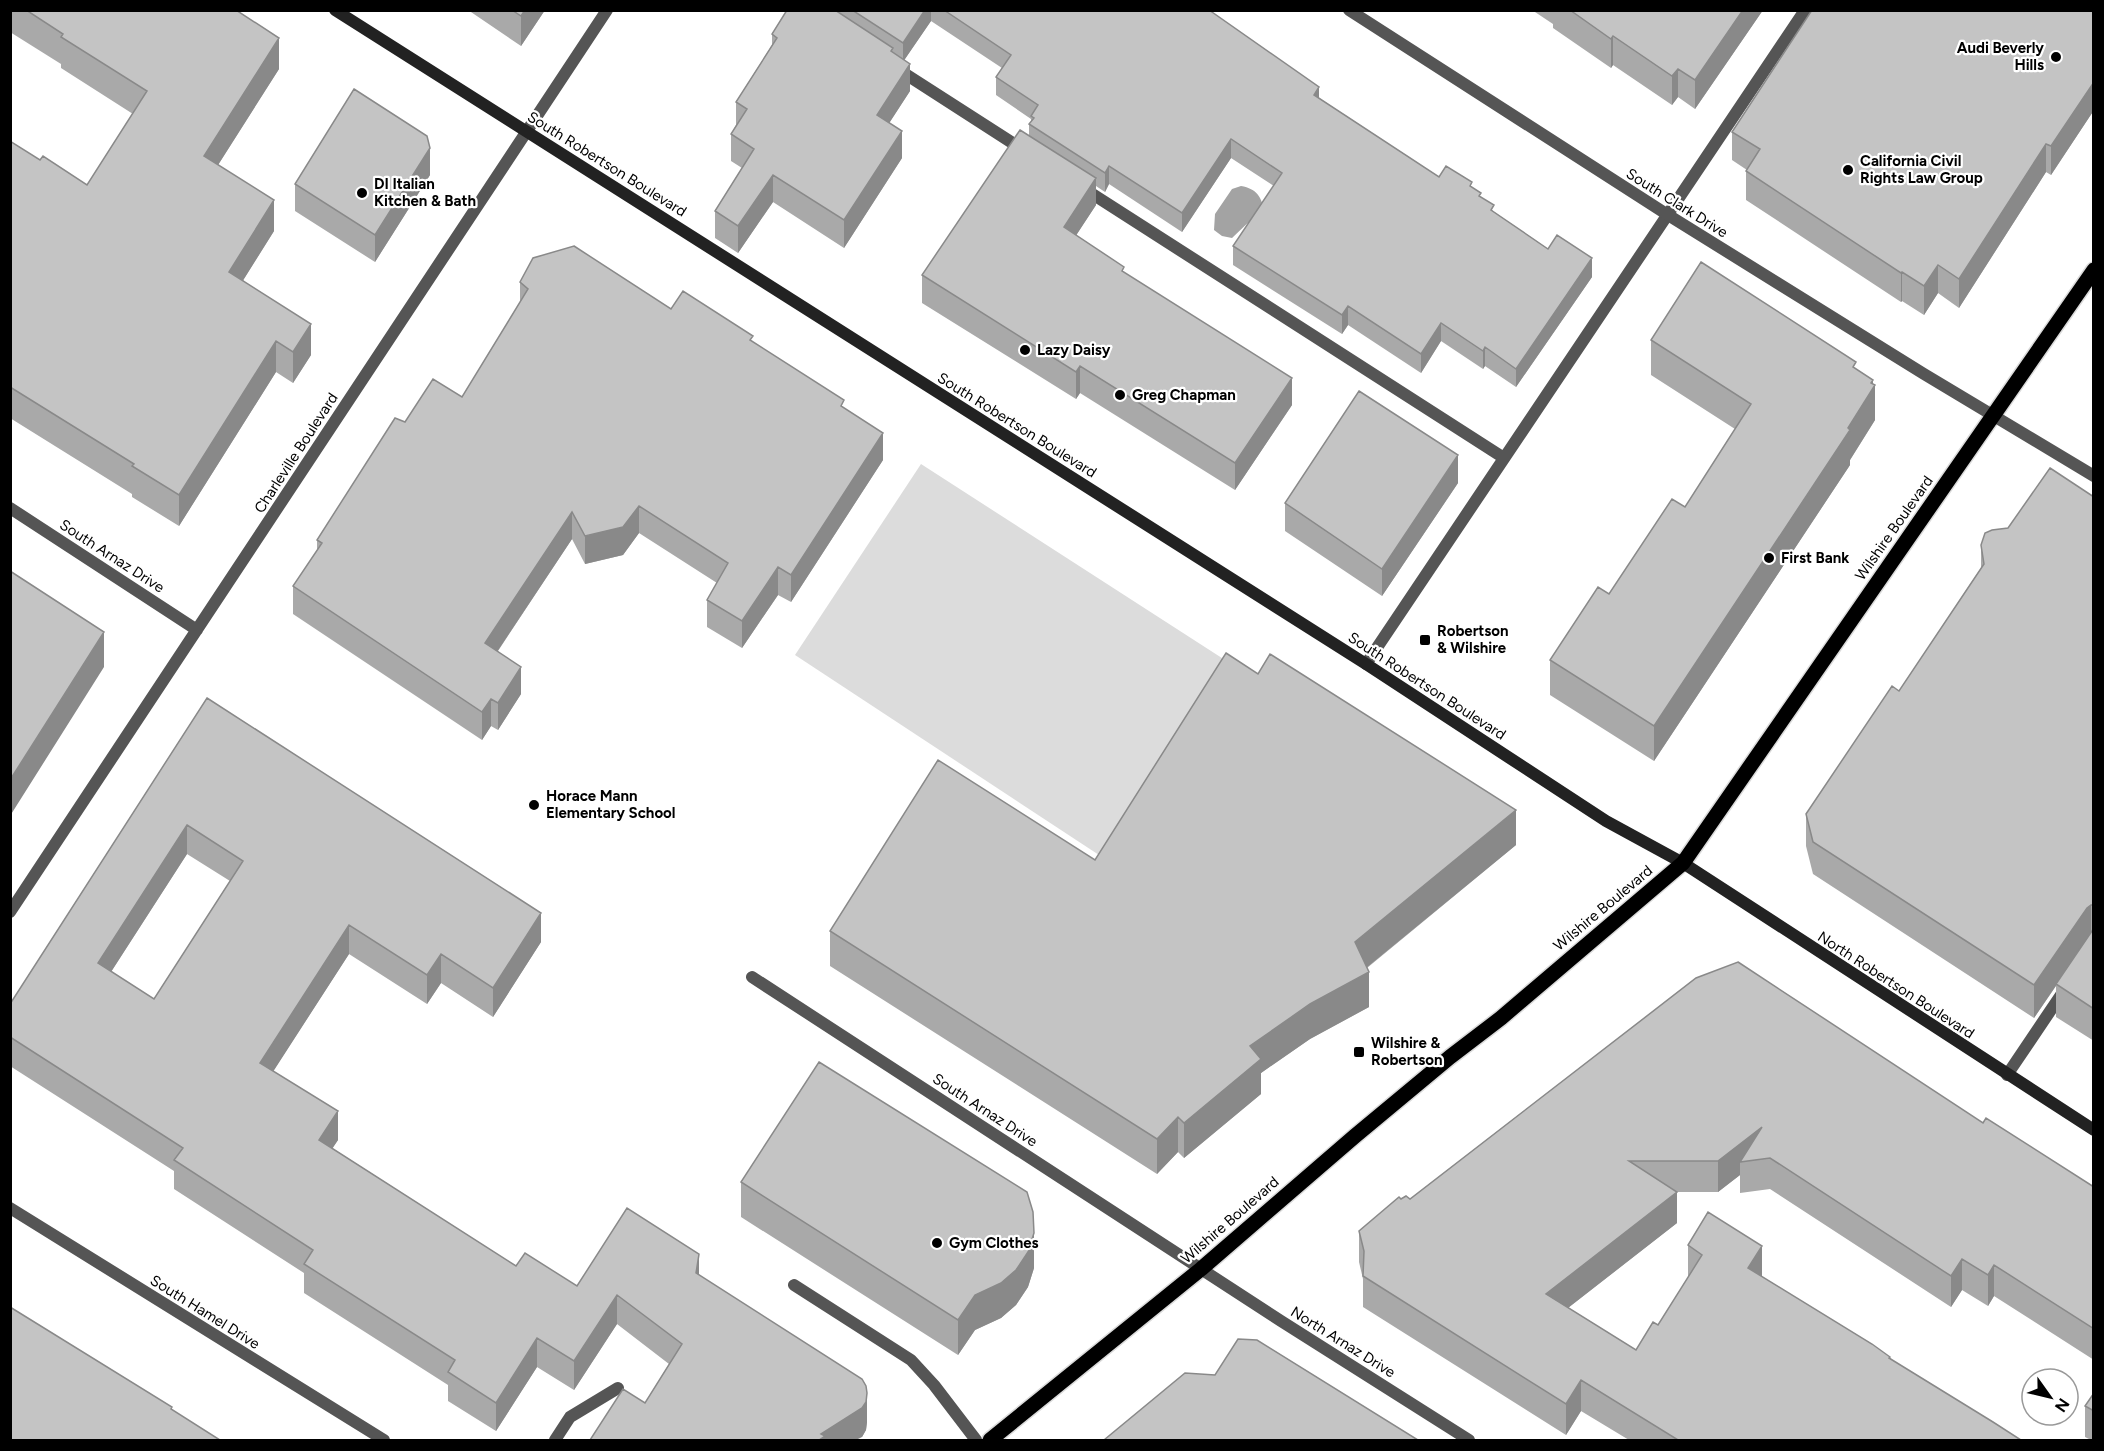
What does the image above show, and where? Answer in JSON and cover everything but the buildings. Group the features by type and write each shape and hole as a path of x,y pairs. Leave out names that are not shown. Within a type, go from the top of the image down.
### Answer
{"main road":[{"name":"South Robertson Boulevard","path":"334,10 1366,664 1606,821 1683,863"},
{"name":"Wilshire Boulevard","path":"990,1440 1202,1269 1364,1129 1450,1057 1501,1018 1683,863 2094,270"},
{"name":"North Robertson Boulevard","path":"1683,863 2094,1130"}],"street":[{"name":"Charleville Boulevard","path":"10,912 607,10"},
{"name":"South Clark Drive","path":"1349,10 1668,215 2094,476"},
{"path":"1366,664 1804,10"},
{"path":"886,62 1036,158"},
{"path":"1076,183 1504,458"},
{"name":"South Arnaz Drive","path":"10,508 197,630"},
{"name":"South Arnaz Drive","path":"752,977 1202,1269"},
{"path":"2007,1075 2069,981"},
{"name":"South Hamel Drive","path":"10,1208 384,1440"},
{"name":"North Arnaz Drive","path":"1202,1269 1469,1440"},
{"path":"794,1285 911,1360 976,1440"},
{"path":"555,1440 570,1417 618,1388"}],"shaded area":[{"path":"1241,186 1258,194 1264,212 1255,216 1232,238 1222,236 1214,230 1215,214 1232,189"},
{"path":"921,464 1225,660 1099,855 795,655"}],"place":[{"name":"Audi Beverly Hills","path":"2056,57"},
{"name":"California Civil Rights Law Group","path":"1848,170"},
{"name":"DI Italian Kitchen & Bath","path":"362,193"},
{"name":"Lazy Daisy","path":"1025,350"},
{"name":"Greg Chapman","path":"1120,395"},
{"name":"First Bank","path":"1769,558"},
{"name":"Robertson & Wilshire","path":"1425,640"},
{"name":"Horace Mann Elementary School","path":"534,805"},
{"name":"Wilshire & Robertson","path":"1359,1052"},
{"name":"Gym Clothes","path":"937,1243"}]}
